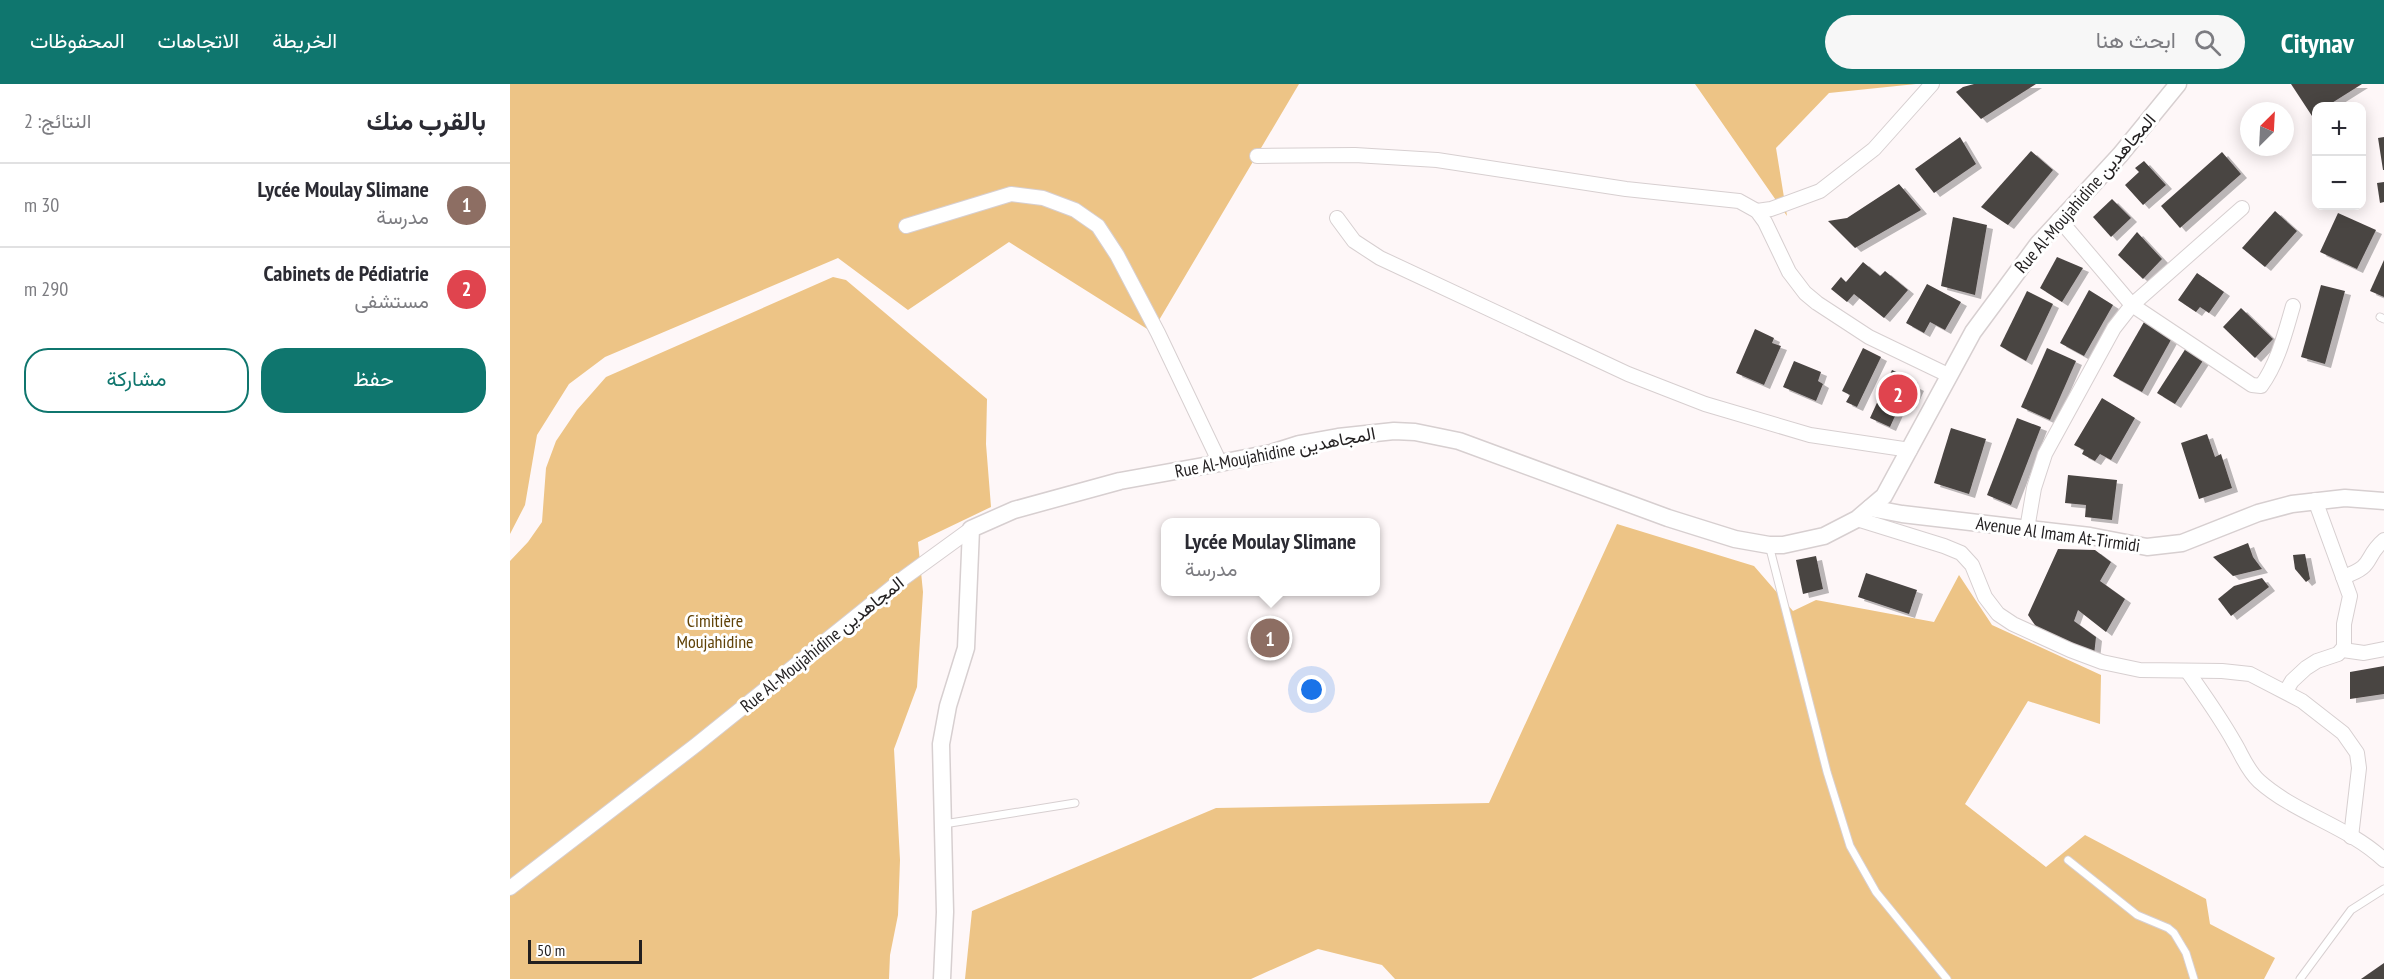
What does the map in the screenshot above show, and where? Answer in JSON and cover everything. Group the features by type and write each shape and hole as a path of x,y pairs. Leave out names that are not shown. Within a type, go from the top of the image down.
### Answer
{"street":[{"path":"1757,211 1780,206 1820,191 1874,149 1932,84"},
{"name":"Rue Al-Moujahidine المجاهدين","path":"510,888 696,745 914,571 971,529 1014,510 1074,492 1120,481 1271,453 1299,444 1338,436 1370,432 1415,432 1468,444 1695,527 1735,539 1769,545 1824,536 1857,519 1884,496 1973,332 2038,244 2120,154 2178,84"},
{"path":"1257,156 1376,156 1456,162 1626,189 1739,201 1757,211 1765,222 1789,272 1805,293 1869,337 1948,375"},
{"path":"906,226 1011,194 1043,198 1075,210 1098,226 1117,255 1158,333 1220,463"},
{"path":"2027,529 2037,475 2052,439 2115,328 2132,305 2242,208"},
{"path":"1337,218 1354,241 1380,258 1654,386 1781,428 1837,440 1910,450"},
{"path":"2059,219 2132,305 2185,339 2240,379 2256,387 2261,386 2265,381 2275,360 2293,306"},
{"name":"Avenue Al Imam At-Tirmidi","path":"1870,508 1902,514 2096,537 2137,546 2157,546 2182,543 2269,510 2315,500 2344,498 2384,501"},
{"path":"2315,500 2350,596 2344,624 2343,650"},
{"path":"1857,519 1944,546 1961,554 1972,565 1985,597 1993,609 2020,627 2070,650 2111,665 2140,670 2222,671 2250,674 2286,691 2322,715 2355,747 2359,768 2351,837"},
{"path":"942,979 945,912 944,824 940,792 941,744 948,706 966,648 971,529"},
{"path":"2343,577 2365,567 2384,540"},
{"path":"2286,691 2292,681 2317,661 2343,650 2364,653 2384,649"},
{"path":"2188,672 2215,709 2247,767 2258,780 2289,802 2351,837 2384,860"}],"lane":[{"path":"1769,545 1827,772 1850,846 1876,892 1947,979"},
{"path":"944,824 1075,803"},
{"path":"2068,860 2137,915 2168,928 2174,933 2186,953 2194,979"},
{"path":"2300,979 2351,910 2384,889"}],"green space":[{"path":"510,84 1299,84 1152,332 1009,242 908,310 838,258 605,357 569,384 537,435 525,505 510,534"},
{"path":"1695,84 1916,84 1829,93 1776,148 1787,216"},
{"name":"Cimitière Moujahidine","path":"833,277 846,280 987,399 986,444 991,507 918,542 923,592 917,687 894,749 900,860 898,915 890,955 889,979 510,979 510,561 528,542 542,522 546,468 556,441 577,410 606,377"},
{"path":"1617,524 1754,566 1793,611 1816,600 1934,622 1959,575 1992,625 2101,675 2100,724 2028,701 1965,804 2046,867 2085,835 2206,899 2210,924 2275,958 2264,979 1395,979 1382,965 1318,949 1251,979 965,979 972,911 1216,808 1489,803"}],"building":[{"path":"1974,84 2036,84 1981,119 1956,92"},
{"path":"2291,84 2362,84 2333,102 2312,102 2312,116"},
{"path":"1960,137 1976,164 1934,193 1915,169"},
{"path":"2384,137 2384,170 2383,170 2378,138"},
{"path":"2031,151 2053,170 2008,225 1981,207"},
{"path":"2222,152 2241,174 2180,228 2161,206"},
{"path":"2144,161 2166,185 2143,205 2125,185 2139,172 2135,168"},
{"path":"2384,182 2384,202 2380,203 2377,183"},
{"path":"1899,184 1921,210 1855,248 1828,221 1847,218"},
{"path":"2112,199 2131,218 2111,237 2093,217"},
{"path":"2275,211 2297,231 2265,267 2242,248"},
{"path":"2338,213 2376,230 2357,269 2320,252"},
{"path":"1953,217 1987,225 1975,295 1941,286"},
{"path":"2137,232 2162,259 2143,279 2118,255"},
{"path":"2057,257 2083,268 2062,302 2040,288"},
{"path":"2384,260 2384,297 2370,291"},
{"path":"1863,262 1880,276 1885,271 1908,290 1884,318 1854,294 1847,302 1831,289 1841,277 1846,282"},
{"path":"2197,273 2224,292 2209,313 2200,307 2196,312 2178,300"},
{"path":"1927,284 1961,302 1945,330 1930,322 1924,333 1906,323"},
{"path":"2321,285 2345,291 2325,364 2301,357"},
{"path":"2089,290 2113,305 2084,356 2060,343"},
{"path":"2027,291 2053,304 2026,361 2000,346"},
{"path":"2241,308 2273,339 2255,358 2223,327"},
{"path":"2144,322 2172,338 2142,392 2113,376"},
{"path":"1755,329 1774,338 1772,343 1781,346 1764,385 1736,373"},
{"path":"1863,348 1881,357 1857,407 1846,402 1850,395 1842,391"},
{"path":"2047,348 2076,361 2050,420 2021,407"},
{"path":"2186,348 2204,359 2175,404 2157,393"},
{"path":"1794,361 1821,372 1818,381 1823,384 1816,401 1783,387"},
{"path":"1892,370 1912,379 1910,383 1918,387 1910,404 1905,401 1903,406 1900,405 1890,427 1870,418"},
{"path":"2102,398 2135,418 2111,460 2100,454 2095,461 2082,454 2084,450 2074,445"},
{"path":"2017,418 2041,427 2011,505 1987,495"},
{"path":"1951,428 1986,439 1969,494 1934,483"},
{"path":"2207,434 2215,457 2221,454 2232,488 2199,499 2181,443"},
{"path":"2068,475 2117,480 2112,520 2085,517 2086,505 2065,503"},
{"path":"2248,543 2253,557 2262,569 2233,576 2213,557"},
{"path":"2058,549 2095,550 2111,562 2100,581 2125,599 2106,632 2078,610 2074,621 2096,637 2094,655 2037,628 2028,615"},
{"path":"2305,554 2310,579 2306,582 2295,569 2293,555"},
{"path":"1816,556 1823,589 1803,594 1796,560"},
{"path":"1866,573 1917,590 1909,614 1858,597"},
{"path":"2262,578 2269,587 2231,616 2218,599 2234,586"},
{"path":"2384,666 2384,694 2350,699 2350,672"},
{"path":"2384,963 2384,979 2361,979"}],"place":[{"name":"Cabinets de Pédiatrie","path":"1898,394"},
{"name":"Lycée Moulay Slimane","path":"1270,638"}]}
